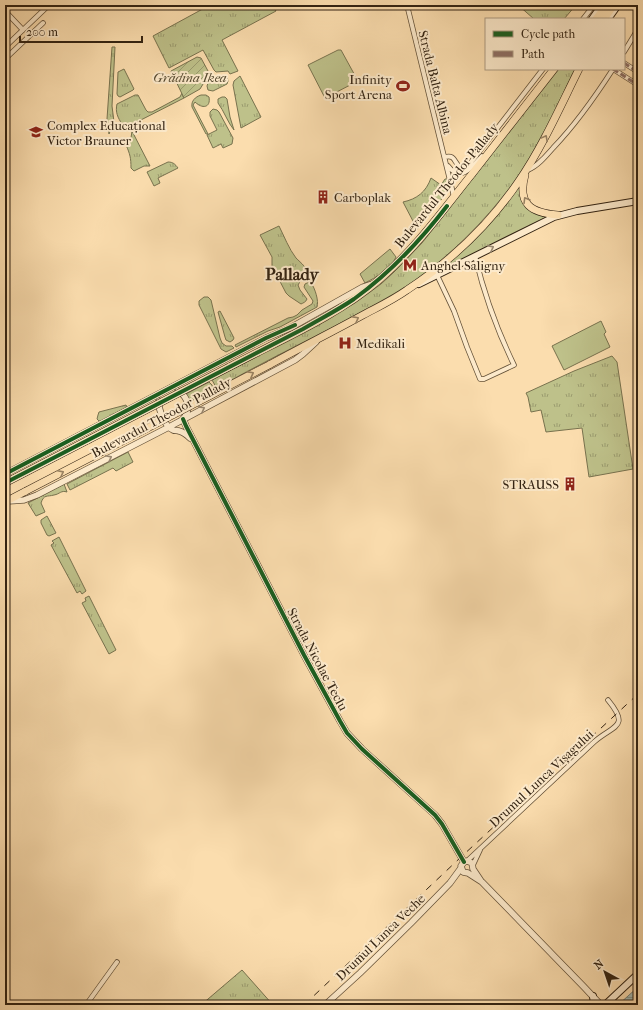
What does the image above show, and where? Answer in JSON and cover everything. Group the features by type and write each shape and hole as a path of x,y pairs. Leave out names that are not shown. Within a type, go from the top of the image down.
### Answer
{"main road":[{"path":"593,18 602,5"},
{"path":"597,18 607,5"},
{"path":"605,18 614,5"},
{"path":"609,18 618,5"},
{"name":"Bulevardul Theodor Pallady","path":"5,484 336,311 353,300 394,266 416,244 553,70"},
{"name":"Bulevardul Theodor Pallady","path":"5,502 321,337 406,291 438,268 464,245 502,203 526,171 545,139 579,70"},
{"path":"526,171 522,191 528,204 538,212 558,215"},
{"path":"406,291 539,223 558,215 638,201"},
{"path":"593,996 600,1005 638,974"}],"street":[{"path":"5,47 49,5"},
{"name":"Strada Balta Albina","path":"406,5 454,197"},
{"path":"584,18 594,5"},
{"path":"5,11 23,30"},
{"path":"5,59 43,24"},
{"path":"625,50 638,29"},
{"path":"625,64 638,72"},
{"path":"445,157 452,157 461,168 468,166 542,70"},
{"path":"526,171 534,168 570,130 587,108 612,70"},
{"path":"615,70 638,84"},
{"path":"446,164 454,172 465,173 491,149"},
{"path":"437,275 454,311 480,379 484,379 514,365 496,325 483,287 475,256"},
{"path":"5,474 270,336 290,328 363,287 374,283"},
{"name":"Bulevardul Theodor Pallady","path":"5,502 24,500 37,495 169,427 295,360 321,337"},
{"path":"167,390 176,390 187,399 188,410 186,418"},
{"path":"167,390 158,404 160,412 172,430 183,432 192,439"},
{"name":"Strada Nicolae Teclu","path":"186,418 184,422 192,439 342,726 362,749 435,815 466,861 471,862 482,882 593,996"},
{"name":"Drumul Lunca Vișagului","path":"466,861 594,742 602,735 616,727 619,722 618,716 608,700"},
{"name":"Drumul Lunca Vișagului","path":"473,867 482,846"},
{"path":"461,868 461,864 466,861"},
{"path":"467,873 471,872 473,867"},
{"name":"Strada Nicolae Teclu","path":"461,868 463,872 482,882"},
{"name":"Drumul Lunca Veche","path":"325,1005 384,950 450,883 461,868"},
{"name":"Drumul Lunca Veche","path":"450,883 467,873"},
{"path":"86,1005 117,962"}],"green space":[{"path":"210,5 273,5 276,11 222,40 238,71 230,74 228,71 216,72 203,50 169,68 153,36"},
{"path":"518,5 576,5 565,18 533,18"},
{"path":"112,47 115,47 112,106 114,122 109,134 107,119"},
{"path":"338,50 341,50 358,81 325,98 308,65"},
{"name":"Grădina Ikea","path":"197,57 201,58 208,71 208,76 200,89 184,98 171,71"},
{"path":"124,69 134,89 120,97 117,94 118,72"},
{"path":"558,70 574,70 545,129 511,186 490,212 454,249 428,271 395,293 217,388 216,387 212,380 319,324 355,303 381,284 422,243"},
{"path":"222,76 227,77 227,84 213,91 208,90 208,83"},
{"path":"240,76 261,117 241,128 233,85 234,81"},
{"path":"182,93 184,98 131,125 122,124 117,115 117,104 135,95 138,95 148,112 152,112 180,97"},
{"path":"201,95 206,95 209,97 209,103 205,106 200,106 195,102 193,105 208,134 206,134 192,107 194,100"},
{"path":"222,97 227,99 234,130 218,103 218,99"},
{"path":"213,109 219,112 233,138 232,144 223,148 221,144 213,148 207,135 217,130 210,116 210,112"},
{"path":"132,131 150,166 144,166 134,171 131,168 130,156 126,145 131,138"},
{"path":"171,162 178,168 158,178 160,183 154,186 147,172"},
{"path":"431,178 441,185 445,179 447,179 449,190 410,238 406,233 414,223 403,202 417,197 424,191"},
{"path":"518,186 520,186 522,199 546,216 545,218 431,276"},
{"path":"279,226 291,251 306,268 308,273 308,276 301,280 298,285 307,299 301,304 286,293 272,266 272,257 260,235"},
{"path":"390,249 396,257 394,262 383,273 365,283 360,274"},
{"path":"309,282 315,291 317,307 280,327 268,331 236,347 235,345 288,318 297,315 312,304 313,301 304,287 305,284"},
{"path":"204,297 208,297 211,300 222,343 226,346 232,346 234,348 226,352 221,349 199,305 199,301"},
{"path":"220,311 234,338 230,342 226,340 225,337 218,312"},
{"path":"601,321 606,332 604,334 610,347 564,370 552,346"},
{"path":"612,356 617,362 633,469 589,477 582,428 546,432 541,410 531,412 526,393 574,371"},
{"path":"209,382 213,389 191,401 186,394"},
{"path":"126,405 127,407 101,421 97,419 99,412"},
{"path":"128,452 133,462 116,471 113,468 70,490 67,484"},
{"path":"64,484 67,492 46,496 41,503 45,512 36,516 28,503"},
{"path":"47,516 56,533 49,536 41,523 41,520"},
{"path":"59,537 86,591 82,594 80,591 77,593 51,545 54,543 52,541"},
{"path":"89,596 116,650 109,654 82,603 86,601 85,598"},
{"path":"242,970 273,1005 201,1005"}],"water":[{"path":"638,987 638,1005 618,1005"}],"railway":[{"path":"304,1005 461,857 638,694"}],"marked path":[{"path":"625,64 638,72"},
{"path":"615,70 638,85"}],"cycle path":[{"path":"5,483 303,329 348,303 367,289 404,256 447,206"},
{"path":"5,474 266,338 295,325"},
{"path":"183,419 304,655 347,733 362,749 435,815 442,824 464,862"}],"place":[{"name":"Infinity Sport Arena","path":"403,86"},
{"name":"Complex Educațional Victor Brauner","path":"36,132"},
{"name":"Carboplak","path":"323,197"},
{"name":"Anghel Saligny","path":"410,265"},
{"name":"Medikali","path":"345,343"},
{"name":"STRAUSS","path":"570,484"}],"district":[{"name":"Pallady","path":"292,274"}]}
